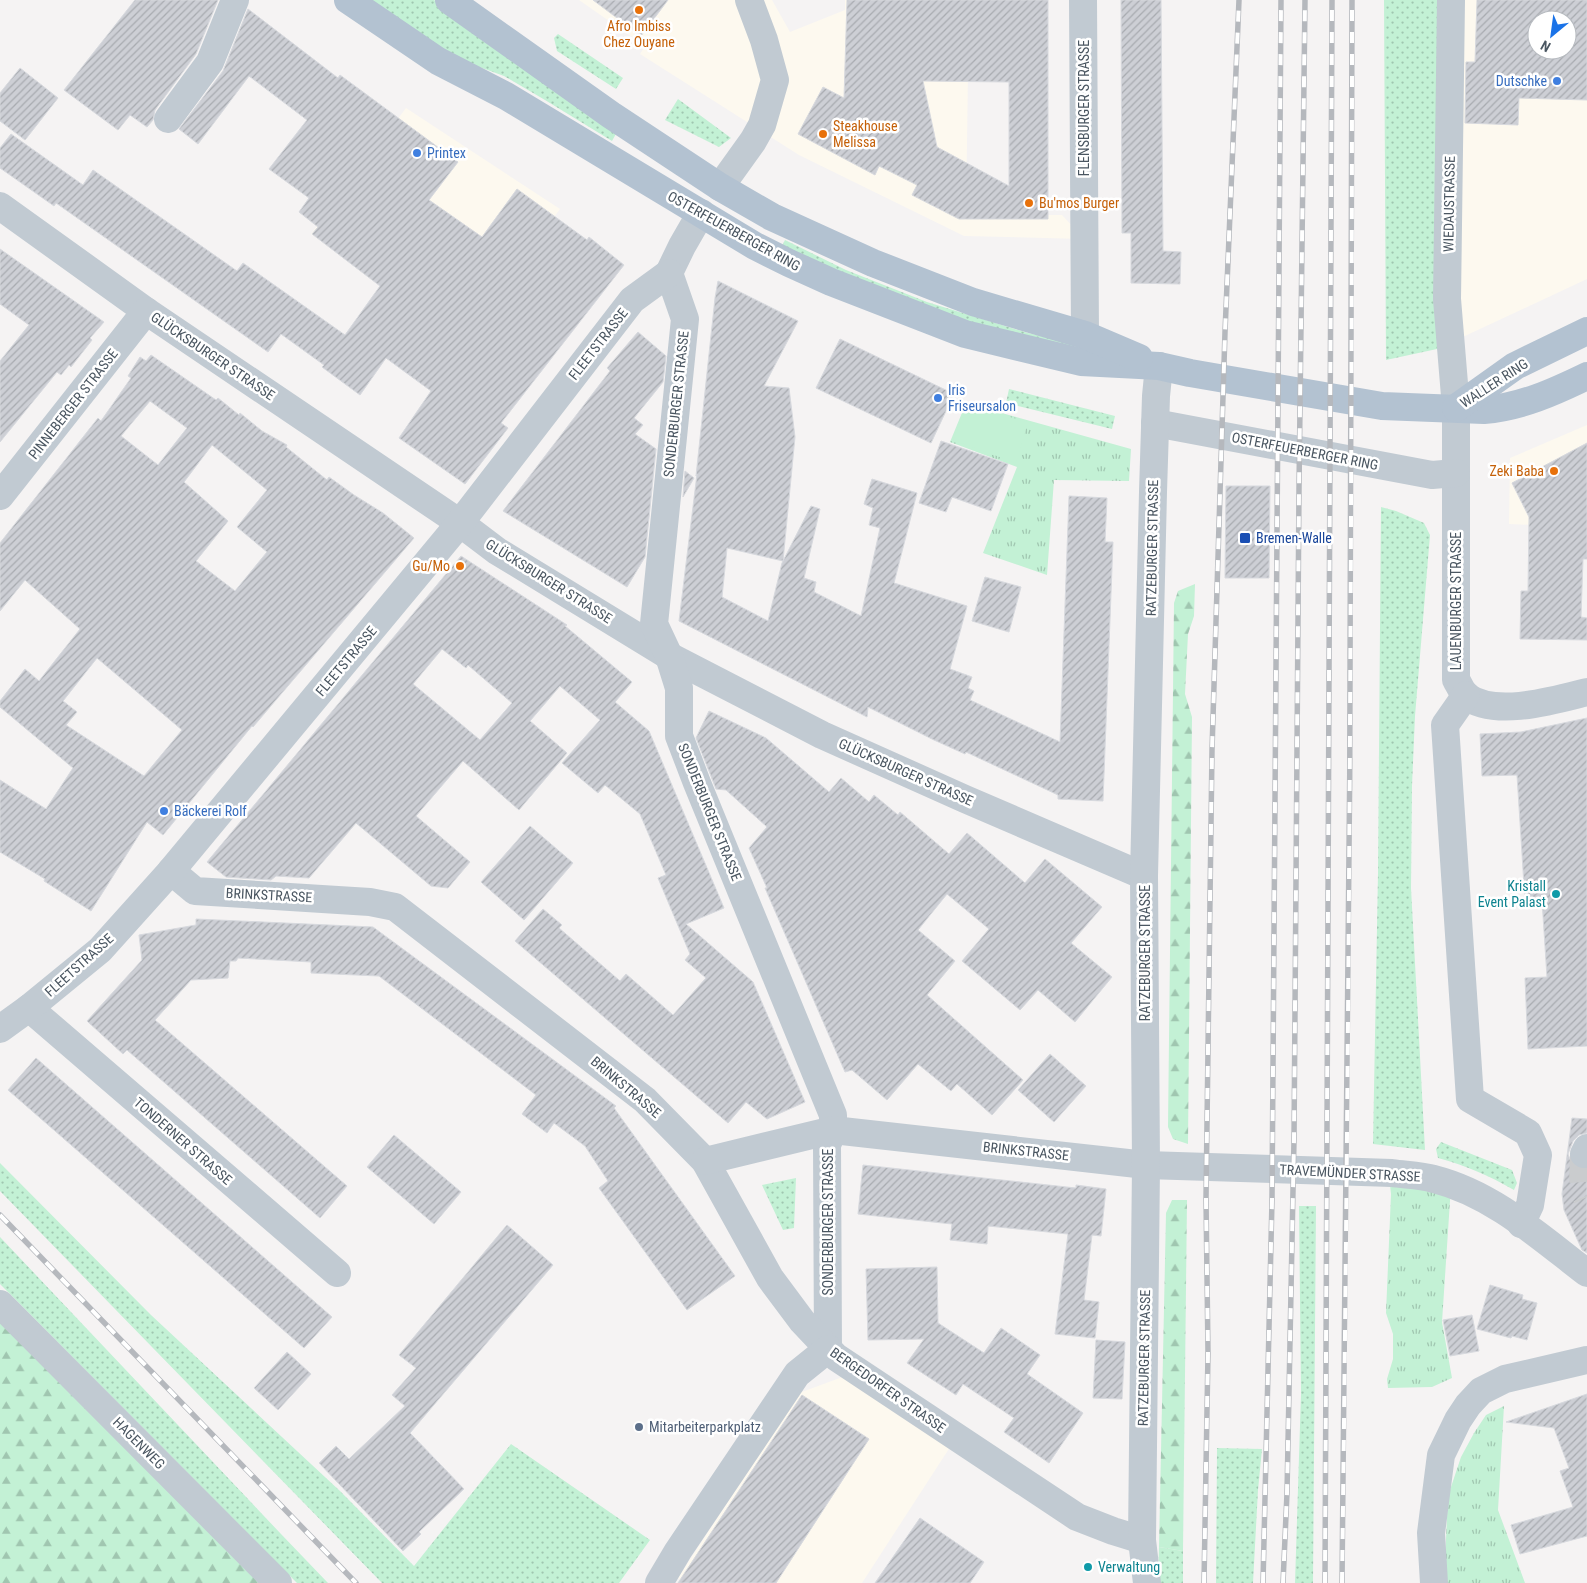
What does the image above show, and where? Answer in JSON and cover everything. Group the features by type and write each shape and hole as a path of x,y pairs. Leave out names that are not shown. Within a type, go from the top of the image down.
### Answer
{"main road":[{"name":"OSTERFEUERBERGER RING","path":"348,0 438,61 506,96 756,246 857,293 965,334 1081,362 1159,366 1382,406"},
{"name":"OSTERFEUERBERGER RING","path":"449,0 612,115 720,187 772,216 873,263 973,302 1085,335 1159,366"},
{"path":"701,213 720,187"},
{"name":"WALLER RING","path":"1456,408 1515,366 1587,331"},
{"name":"WALLER RING","path":"1382,406 1500,409 1557,390 1587,376"}],"street":[{"path":"168,119 210,62 235,0"},
{"path":"720,187 739,162 762,125 775,80 764,40 749,0"},
{"name":"FLENSBURGER STRASSE","path":"1083,0 1085,335"},
{"name":"WIEDAUSTRASSE","path":"1451,0 1447,299 1456,408"},
{"name":"GLÜCKSBURGER STRASSE","path":"0,206 146,311 460,523 498,551 669,656 822,735 1144,876"},
{"path":"669,273 701,213"},
{"name":"FLEETSTRASSE","path":"0,1029 100,950 171,871 460,523 632,300 669,273"},
{"name":"SONDERBURGER STRASSE","path":"669,273 685,319 654,624 669,656 680,688 679,736 833,1115 833,1130 827,1145 828,1349"},
{"name":"PINNEBERGER STRASSE","path":"0,496 146,311"},
{"name":"RATZEBURGER STRASSE","path":"1147,1583 1142,1540 1146,1164 1144,876 1155,423 1159,366"},
{"name":"LAUENBURGER STRASSE","path":"1456,408 1456,680 1466,695"},
{"name":"OSTERFEUERBERGER RING","path":"1155,423 1432,475 1456,473"},
{"path":"1521,1224 1530,1205 1538,1155 1528,1133 1470,1098 1445,725 1466,695 1488,706 1512,706 1542,703 1587,692"},
{"name":"BRINKSTRASSE","path":"171,871 195,891 370,902 395,907 645,1100 705,1161 833,1130 1146,1164"},
{"name":"TONDERNER STRASSE","path":"29,1008 337,1273"},
{"name":"BERGEDORFER STRASSE","path":"705,1161 770,1278 802,1321 828,1349 844,1362 1078,1517 1142,1540"},
{"name":"TRAVEMÜNDER STRASSE","path":"1146,1164 1392,1173 1435,1179 1469,1192 1494,1205 1587,1273"},
{"name":"HAGENWEG","path":"0,1304 278,1583"},
{"path":"659,1583 678,1550 797,1374 828,1349"},
{"path":"1434,1583 1431,1533 1441,1455 1458,1420 1468,1405 1481,1391 1505,1379 1587,1360"}],"shaded area":[{"path":"579,0 772,0 790,32 845,10 845,0 969,0 966,215 1062,215 1084,239 964,236 799,155 640,54 645,46"},
{"path":"1438,0 1587,0 1587,279 1437,349"},
{"path":"406,108 560,209 463,342 311,234"},
{"path":"1587,425 1587,514 1563,526 1509,524 1510,458"},
{"path":"848,1375 954,1441 862,1583 686,1583 678,1578 799,1393"}],"green space":[{"path":"366,0 434,0 501,45 617,132 612,141 504,76 441,50"},
{"path":"1384,0 1438,0 1437,349 1386,360"},
{"path":"558,34 623,78 616,89 557,51 554,38"},
{"path":"678,99 731,138 719,147 665,120"},
{"path":"785,240 846,270 927,302 1028,333 1109,353 983,330 781,248"},
{"path":"1009,389 1115,416 1112,429 1006,403"},
{"path":"966,403 1131,449 1129,481 1054,480 1047,575 983,553 1017,467 950,442"},
{"path":"967,405 1028,422 1016,463 953,440"},
{"path":"1381,507 1424,523 1430,535 1415,716 1411,888 1425,1150 1373,1144 1378,873"},
{"path":"1195,584 1194,616 1188,634 1185,694 1192,717 1188,1144 1173,1139 1168,1127 1174,603 1178,591"},
{"path":"1441,1142 1512,1170 1517,1183 1514,1190 1477,1171 1438,1158 1436,1149"},
{"path":"0,1163 151,1315 340,1491 414,1566 511,1444 650,1540 619,1583 382,1583 0,1191"},
{"path":"1389,1176 1451,1186 1442,1322 1452,1378 1432,1387 1388,1388 1387,1379 1393,1359 1393,1334 1386,1313 1391,1194"},
{"path":"796,1178 794,1228 783,1230 762,1185"},
{"path":"1172,1200 1187,1200 1183,1551 1159,1547 1166,1213"},
{"path":"1299,1206 1316,1206 1313,1583 1295,1583 1301,1394"},
{"path":"0,1237 328,1583 297,1583 0,1284"},
{"path":"0,1320 259,1583 0,1583"},
{"path":"1504,1406 1498,1510 1525,1583 1444,1583 1448,1496 1461,1457 1486,1415"},
{"path":"1217,1448 1262,1449 1253,1583 1216,1583"},
{"path":"1159,1547 1183,1551 1183,1583 1158,1583"}],"building":[{"path":"135,0 218,0 196,54 155,110 153,120 147,127 130,115 118,130 64,90"},
{"path":"593,0 668,0 641,36"},
{"path":"847,0 1048,0 1048,219 959,219 912,195 917,185 879,166 875,175 798,134 823,87 844,98","holes":["923,81 1009,82 1009,186 937,147"]},
{"path":"1121,0 1161,0 1163,251 1181,252 1180,284 1131,283 1131,233 1122,233"},
{"path":"1477,0 1587,0 1587,100 1519,98 1518,125 1465,123 1466,62 1475,62"},
{"path":"248,9 338,78 340,75 458,162 429,200 482,237 517,189 587,240 589,237 624,265 501,423 508,428 465,484 399,438 431,391 386,358 360,395 322,367 324,365 281,334 268,352 56,203 54,206 0,168 0,148 11,134 83,185 93,170 237,271 243,263 345,335 380,286 312,234 318,227 299,212 309,198 269,169 307,120 249,76 198,144 179,129 223,71"},
{"path":"20,68 58,98 25,140 0,121 0,93"},
{"path":"0,249 104,322 90,338 92,340 71,367 69,365 61,375 57,372 0,442 0,361 29,325 0,304"},
{"path":"718,281 798,321 764,386 789,388 795,437 783,561 727,548 722,597 768,621 782,563 811,506 820,509 804,578 816,582 814,592 861,616 880,528 869,525 873,508 864,504 872,479 917,493 894,583 967,606 950,669 972,677 968,688 974,691 970,700 1060,742 1069,496 1107,498 1105,542 1113,542 1103,801 1058,799 1058,795 966,752 965,754 934,740 868,707 867,717 679,621"},
{"path":"638,332 666,356 663,382 634,418 643,425 635,434 656,449 645,557 627,587 503,511 610,371 607,368"},
{"path":"840,339 954,394 931,443 816,388"},
{"path":"151,355 216,400 218,398 262,431 287,445 286,447 327,480 329,477 383,513 414,538 252,726 163,835 147,822 91,911 44,881 45,879 0,852 0,780 46,809 73,768 0,707 0,701 25,669 39,681 80,629 25,580 0,611 0,543 98,418 101,421 131,378 128,376 140,357 146,361","holes":["150,401 187,428 158,465 121,436","212,445 267,490 237,527 267,552 235,591 196,561 228,521 184,482","97,658 182,730 144,776 66,725 77,712 63,701"]},
{"path":"941,441 1008,464 991,511 952,497 946,512 919,503"},
{"path":"1587,443 1587,559 1583,559 1581,617 1587,618 1587,640 1520,639 1521,591 1528,591 1529,517 1512,483"},
{"path":"685,471 694,478 683,497"},
{"path":"1226,486 1270,486 1269,578 1225,578"},
{"path":"461,556 567,625 565,626 632,682 615,702 649,731 724,908 686,924 753,982 805,1102 767,1119 746,1102 728,1123 515,941 543,909 562,925 559,928 620,981 626,974 673,1015 706,978 685,960 690,954 658,878 666,875 640,814 605,785 598,793 562,763 600,720 560,686 530,721 567,753 519,810 463,761 416,816 470,862 448,888 431,886 356,823 309,878 276,876 271,880 226,877 207,862","holes":["442,649 466,668 468,665 512,703 480,740 413,684"]},
{"path":"985,577 1021,587 1009,632 972,621"},
{"path":"709,711 766,738 829,792 841,778 869,802 874,795 898,815 900,812 949,854 967,833 1025,883 1045,859 1102,907 1071,943 1112,977 1075,1022 1038,990 1020,1010 962,961 989,929 947,894 918,930 955,961 927,995 1023,1080 992,1115 957,1084 951,1091 918,1064 887,1100 852,1070 845,1072 749,848 767,827 726,790 716,789 696,738"},
{"name":"Kristall Event Palast","path":"1587,718 1587,1046 1528,1049 1525,978 1547,977 1542,900 1525,901 1517,775 1482,776 1480,734 1521,732"},
{"path":"530,826 573,863 524,920 481,882"},
{"path":"196,919 373,927 616,1106 614,1108 735,1276 687,1310 599,1188 608,1181 585,1146 554,1123 547,1133 522,1114 536,1095 379,976 311,973 311,962 238,958 236,961 230,961 228,978 191,980 155,1020 347,1186 320,1218 127,1050 123,1054 87,1021 142,960 139,935 196,925"},
{"path":"1050,1054 1086,1086 1054,1122 1018,1090"},
{"path":"36,1058 332,1317 304,1348 8,1090"},
{"path":"1572,1118 1587,1119 1587,1133 1579,1135 1573,1141 1568,1154 1571,1162 1577,1168 1587,1169 1587,1253 1582,1250 1564,1210 1562,1194"},
{"path":"394,1135 461,1192 434,1224 367,1167"},
{"path":"863,1165 1076,1188 1076,1185 1106,1189 1101,1236 1092,1235 1084,1300 1099,1302 1095,1338 1055,1334 1068,1234 988,1226 987,1244 950,1240 952,1224 858,1214"},
{"path":"507,1225 553,1265 410,1433 464,1489 419,1532 421,1534 403,1551 319,1463 336,1446 349,1459 405,1406 392,1395 416,1368 399,1355"},
{"path":"937,1267 938,1323 984,1353 1001,1328 1040,1355 1027,1374 1083,1413 1049,1463 1004,1432 1014,1418 963,1384 956,1395 907,1363 924,1339 868,1340 866,1269"},
{"path":"1490,1285 1523,1295 1522,1299 1537,1303 1527,1340 1477,1329"},
{"path":"1472,1315 1479,1351 1450,1356 1443,1320"},
{"path":"1096,1340 1125,1342 1122,1399 1093,1398"},
{"path":"287,1352 311,1374 278,1410 254,1388"},
{"path":"1587,1394 1587,1536 1520,1554 1511,1525 1573,1507 1560,1471 1569,1468 1554,1428 1506,1422"},
{"path":"802,1395 869,1439 776,1583 678,1583"},
{"path":"920,1518 984,1562 970,1583 875,1583"}],"tunnel":[{"path":"1584,1154 1583,1182 1587,1197"}],"railway":[{"path":"1204,1583 1208,1353 1206,1199 1212,750 1225,332 1239,0"},
{"path":"1263,1583 1272,1200 1281,0"},
{"path":"1283,1583 1287,1493 1294,1140 1305,0"},
{"path":"1325,1583 1332,0"},
{"path":"1342,1583 1350,792 1352,0"},
{"path":"0,1215 356,1583"}],"place":[{"name":"Afro Imbiss Chez Ouyane","path":"639,10"},
{"name":"Dutschke","path":"1557,81"},
{"name":"Steakhouse Melissa","path":"823,134"},
{"name":"Printex","path":"417,153"},
{"name":"Bu'mos Burger","path":"1029,203"},
{"name":"Iris Friseursalon","path":"938,398"},
{"name":"Zeki Baba","path":"1554,471"},
{"name":"Bremen-Walle","path":"1245,538"},
{"name":"Gu/Mo","path":"460,566"},
{"name":"Bäckerei Rolf","path":"164,811"},
{"name":"Kristall Event Palast","path":"1556,894"},
{"name":"Mitarbeiterparkplatz","path":"639,1427"},
{"name":"Verwaltung","path":"1088,1567"}]}
